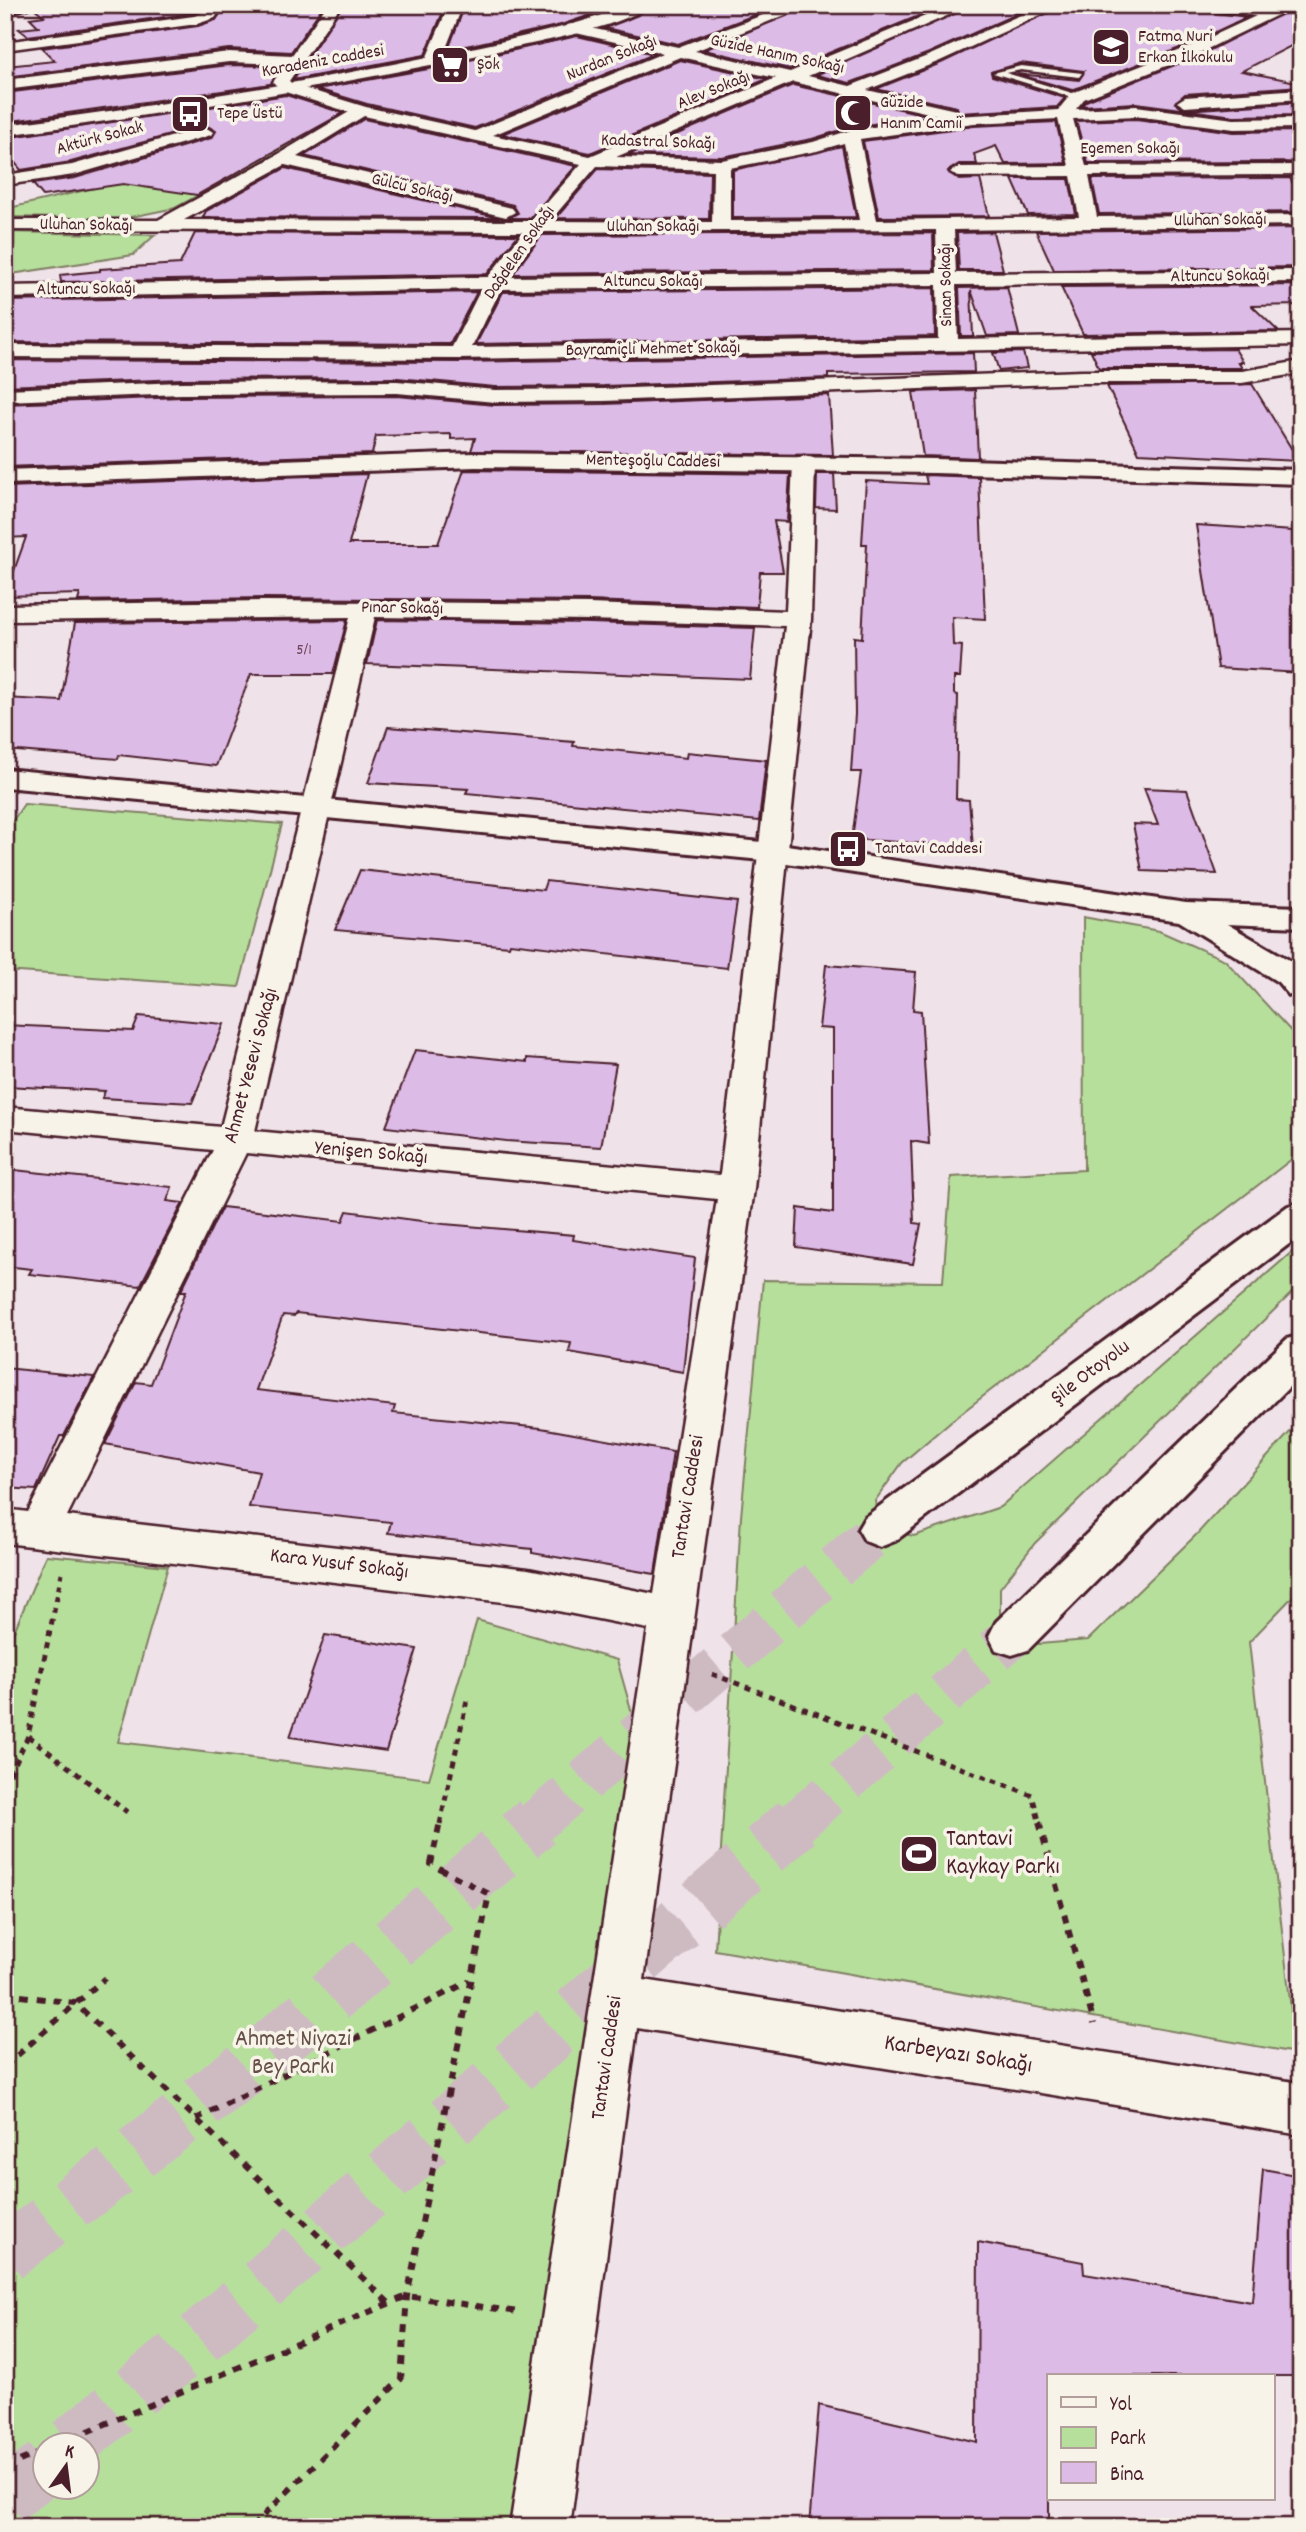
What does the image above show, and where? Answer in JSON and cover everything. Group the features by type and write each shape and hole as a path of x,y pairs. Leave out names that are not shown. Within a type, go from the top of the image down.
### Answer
{"main road":[{"name":"Karadeniz Caddesi","path":"5,130 170,109 433,61 617,16 641,5"},
{"name":"Menteşoğlu Caddesi","path":"5,477 475,460 804,463 1301,477"},
{"path":"5,778 773,852 1186,913 1301,917"},
{"path":"1186,913 1297,978"},
{"name":"Şile Otoyolu","path":"880,1529 1301,1215"},
{"path":"1012,1636 1301,1350"}],"street":[{"path":"5,11 29,5"},
{"path":"5,46 197,20 210,15 217,5"},
{"path":"288,88 281,82 334,5"},
{"path":"433,61 456,5"},
{"name":"Nurdan Sokağı","path":"476,136 676,53 803,5"},
{"name":"Alev Sokağı","path":"592,161 965,5"},
{"path":"850,91 935,58 1055,5"},
{"path":"1209,5 1301,17"},
{"path":"1089,223 1064,113 1078,96 1196,49 1291,5"},
{"name":"Güzide Hanım Sokağı","path":"572,28 974,118"},
{"path":"5,85 229,57 295,60"},
{"name":"Kadastral Sokağı","path":"288,88 362,111 592,161 722,164 817,146 851,135 942,121 1064,113 1136,111 1234,124 1301,123"},
{"path":"1136,111 1186,102 1299,92"},
{"path":"158,227 283,159 362,111"},
{"path":"942,121 951,138"},
{"name":"Aktürk Sokak","path":"5,180 74,170 205,132"},
{"path":"851,135 869,225"},
{"name":"Gülcü Sokağı","path":"283,159 539,223"},
{"name":"Dağdelen Sokağı","path":"459,354 494,283 539,223 592,161"},
{"path":"721,227 722,164"},
{"name":"Egemen Sokağı","path":"959,172 1301,170"},
{"name":"Uluhan Sokağı","path":"5,225 158,227 539,223 721,227 945,225 967,218 1089,223 1301,220"},
{"name":"Sinan Sokağı","path":"945,225 948,344"},
{"name":"Altuncu Sokağı","path":"5,292 494,283 1301,276"},
{"name":"Bayramiçli Mehmet Sokağı","path":"5,351 459,354 1301,339"},
{"path":"5,395 181,388 397,387 495,396 604,395 1082,377 1242,377 1301,367"},
{"name":"Tantavi Caddesi","path":"540,2527 668,1636 736,1189 798,619 804,463"},
{"name":"Pınar Sokağı","path":"5,613 265,608 798,619"},
{"name":"Ahmet Yesevi Sokağı","path":"38,1530 234,1141 364,609"},
{"name":"Yenişen Sokağı","path":"5,1118 736,1189"},
{"name":"Kara Yusuf Sokağı","path":"38,1530 528,1587 668,1636"},
{"name":"Karbeyazı Sokağı","path":"616,2000 1301,2109"}],"lane":[{"path":"1078,96 998,73 1021,68 1079,75"}],"path":[{"path":"5,1785 28,1736 38,1530"},
{"path":"668,1636 1032,1795 1108,2079"},
{"path":"252,2527 401,2379 407,2296 489,1894 431,1864 467,1700"},
{"path":"28,1736 127,1812"},
{"path":"5,2066 105,1978"},
{"path":"196,2119 471,1980"},
{"path":"5,1994 75,2004 390,2304"},
{"path":"93,2430 407,2296 570,2319"},
{"path":"5,2467 32,2456"}],"green space":[{"path":"259,135 299,141 175,208 121,219 5,217 5,209 141,177"},
{"path":"5,232 155,235 133,255 5,275"},
{"path":"24,804 282,824 239,987 5,971 5,832"},
{"path":"1083,917 1159,931 1225,960 1301,1042 1301,1152 951,1421 902,1463 875,1501 880,1529 914,1536 1000,1507 1301,1244 1301,1284 1035,1543 1000,1588 1000,1616 1012,1636 1039,1644 1088,1640 1197,1534 1301,1420 1301,1588 1249,1642 1296,2053 715,1950 741,1517 763,1280 943,1282 951,1177 1084,1170"},
{"name":"Ahmet Niyazi Bey Parkı","path":"46,1555 168,1566 118,1742 429,1779 477,1620 617,1660 636,1727 509,2527 5,2527 5,1653"}],"building":[{"path":"38,5 207,5 203,10 193,13 28,36 19,29 39,27 30,18 44,16 34,8"},
{"path":"226,5 324,5 291,52 229,49 13,76 6,66 55,61 42,48 198,26 216,20"},
{"path":"343,5 446,5 425,55 293,80"},
{"path":"465,5 620,5 561,25 448,50"},
{"path":"651,5 781,5 678,44 605,28 638,15"},
{"path":"812,5 945,5 790,69 704,50"},
{"path":"974,5 1036,5 929,53 850,83 816,75"},
{"path":"1064,5 1199,5 1209,12 1247,17 1190,44 1072,90 1017,74 1079,80 1084,71 1021,63 991,72 992,76 1065,98 1057,107 959,113 957,107 876,89 941,63"},
{"path":"1301,5 1301,41 1242,71 1301,83 1301,86 1185,94 1175,103 1184,109 1136,103 1082,106 1086,101 1202,54"},
{"path":"577,36 654,54 475,128 367,104 317,89 434,68"},
{"path":"680,60 767,79 590,153 502,134"},
{"path":"229,65 281,66 271,84 5,122 5,93"},
{"path":"793,85 931,116 851,127 812,139 722,157 628,155"},
{"path":"286,95 343,113 197,195 123,184 43,196 33,184 75,178 212,138 216,131 206,125 71,162 21,170 5,151 5,138"},
{"path":"1301,102 1301,115 1234,116 1187,110"},
{"path":"364,119 576,166 530,218 509,218 518,213 513,205 304,156"},
{"path":"1136,119 1234,132 1301,131 1301,162 1088,163 1076,121"},
{"path":"1056,122 1066,163 1005,164 996,146 974,154 977,164 959,164 948,171 959,180 980,179 989,216 879,217 863,141 974,126"},
{"path":"842,146 856,217 733,218 733,170"},
{"path":"285,168 500,218 203,217 206,211"},
{"path":"598,169 710,173 709,219 556,218"},
{"path":"1290,178 1301,199 1301,212 1099,214 1092,179"},
{"path":"1012,179 1069,179 1076,214 1028,215"},
{"path":"1301,228 1301,267 1054,270 1036,231"},
{"path":"993,232 1003,270 959,270 957,233"},
{"path":"195,233 518,235 487,274 61,282 60,275 100,269 180,264"},
{"path":"933,233 934,270 513,274 542,235"},
{"path":"1301,285 1301,305 1252,306 1278,331 1083,334 1061,287"},
{"path":"1007,287 1019,335 987,336 971,290 973,336 961,336 959,288"},
{"path":"934,288 935,336 476,344 503,292"},
{"path":"477,292 450,344 5,342 5,301"},
{"path":"1235,349 1243,362 1238,362 1242,368 1099,368 1091,351"},
{"path":"1023,352 1027,368 999,371 993,353"},
{"path":"973,353 974,372 828,374 828,378 604,386 495,387 397,378 181,379 5,386 5,360 459,362"},
{"path":"1252,384 1299,461 1139,453 1107,386"},
{"path":"975,390 978,458 923,456 913,392"},
{"path":"829,395 833,455 471,451 475,438 451,439 451,434 376,436 372,454 5,467 5,404 181,397 397,396 495,405 604,404"},
{"path":"464,470 790,474 787,522 774,521 783,572 760,572 757,607 589,601 265,598 78,601 80,594 5,596 26,537 5,538 5,487 367,474 349,544 438,544"},
{"path":"817,474 834,474 836,509 816,508"},
{"path":"925,475 979,477 985,619 952,617 953,645 962,646 960,677 954,677 954,694 958,695 956,799 969,800 973,847 852,839 861,772 851,772 855,714 854,637 862,638 867,544 862,544 866,481 927,484"},
{"path":"1196,525 1293,531 1301,573 1301,673 1218,668"},
{"path":"347,620 333,674 251,674 216,766 119,755 118,759 5,750 5,698 61,701 75,623"},
{"path":"377,620 755,628 750,679 367,664"},
{"path":"388,727 574,742 573,746 686,758 687,752 766,760 759,821 466,793 468,789 368,783"},
{"path":"1144,788 1187,790 1217,874 1142,871 1133,824 1158,825"},
{"path":"360,870 543,890 546,881 737,902 727,968 510,943 509,946 335,930"},
{"path":"826,965 916,972 913,1010 921,1011 929,1144 911,1141 914,1223 921,1224 913,1264 796,1247 798,1208 833,1213 833,1029 819,1028"},
{"path":"139,1016 224,1024 192,1103 102,1098 105,1091 5,1086 5,1025 133,1031"},
{"path":"415,1050 527,1062 527,1058 616,1064 601,1147 506,1141 386,1127"},
{"path":"5,1169 172,1187 167,1201 183,1203 140,1286 29,1274 32,1269 5,1266"},
{"path":"222,1207 343,1221 347,1211 444,1224 574,1235 573,1240 695,1258 683,1372 569,1352 571,1343 296,1313 294,1316 283,1315 256,1390 395,1406 393,1413 541,1428 673,1452 655,1574 532,1553 532,1549 388,1533 391,1522 249,1507 259,1472 105,1444 136,1382 151,1384 186,1291 181,1291"},
{"path":"5,1368 94,1377 64,1436 60,1436 36,1490 5,1488"},
{"path":"325,1635 417,1649 386,1751 290,1737"},
{"path":"1263,2169 1301,2176 1301,2376 1047,2374 1049,2527 809,2527 819,2405 977,2442 978,2242 1083,2262 1084,2274 1252,2302"}],"tunnel":[{"path":"534,1824 880,1529"},
{"path":"795,1824 1012,1636"},
{"path":"5,2255 255,2061 536,1822"},
{"path":"88,2430 186,2350 797,1822"},
{"path":"5,2499 32,2477"}],"place":[{"name":"Fatma Nuri Erkan İlkokulu","path":"1111,47"},
{"name":"Şok","path":"450,65"},
{"name":"Güzide Hanım Camii","path":"853,113"},
{"name":"Tepe Üstü","path":"190,114"},
{"name":"Tantavi Caddesi","path":"848,849"},
{"name":"Tantavi Kaykay Parkı","path":"919,1854"}]}
